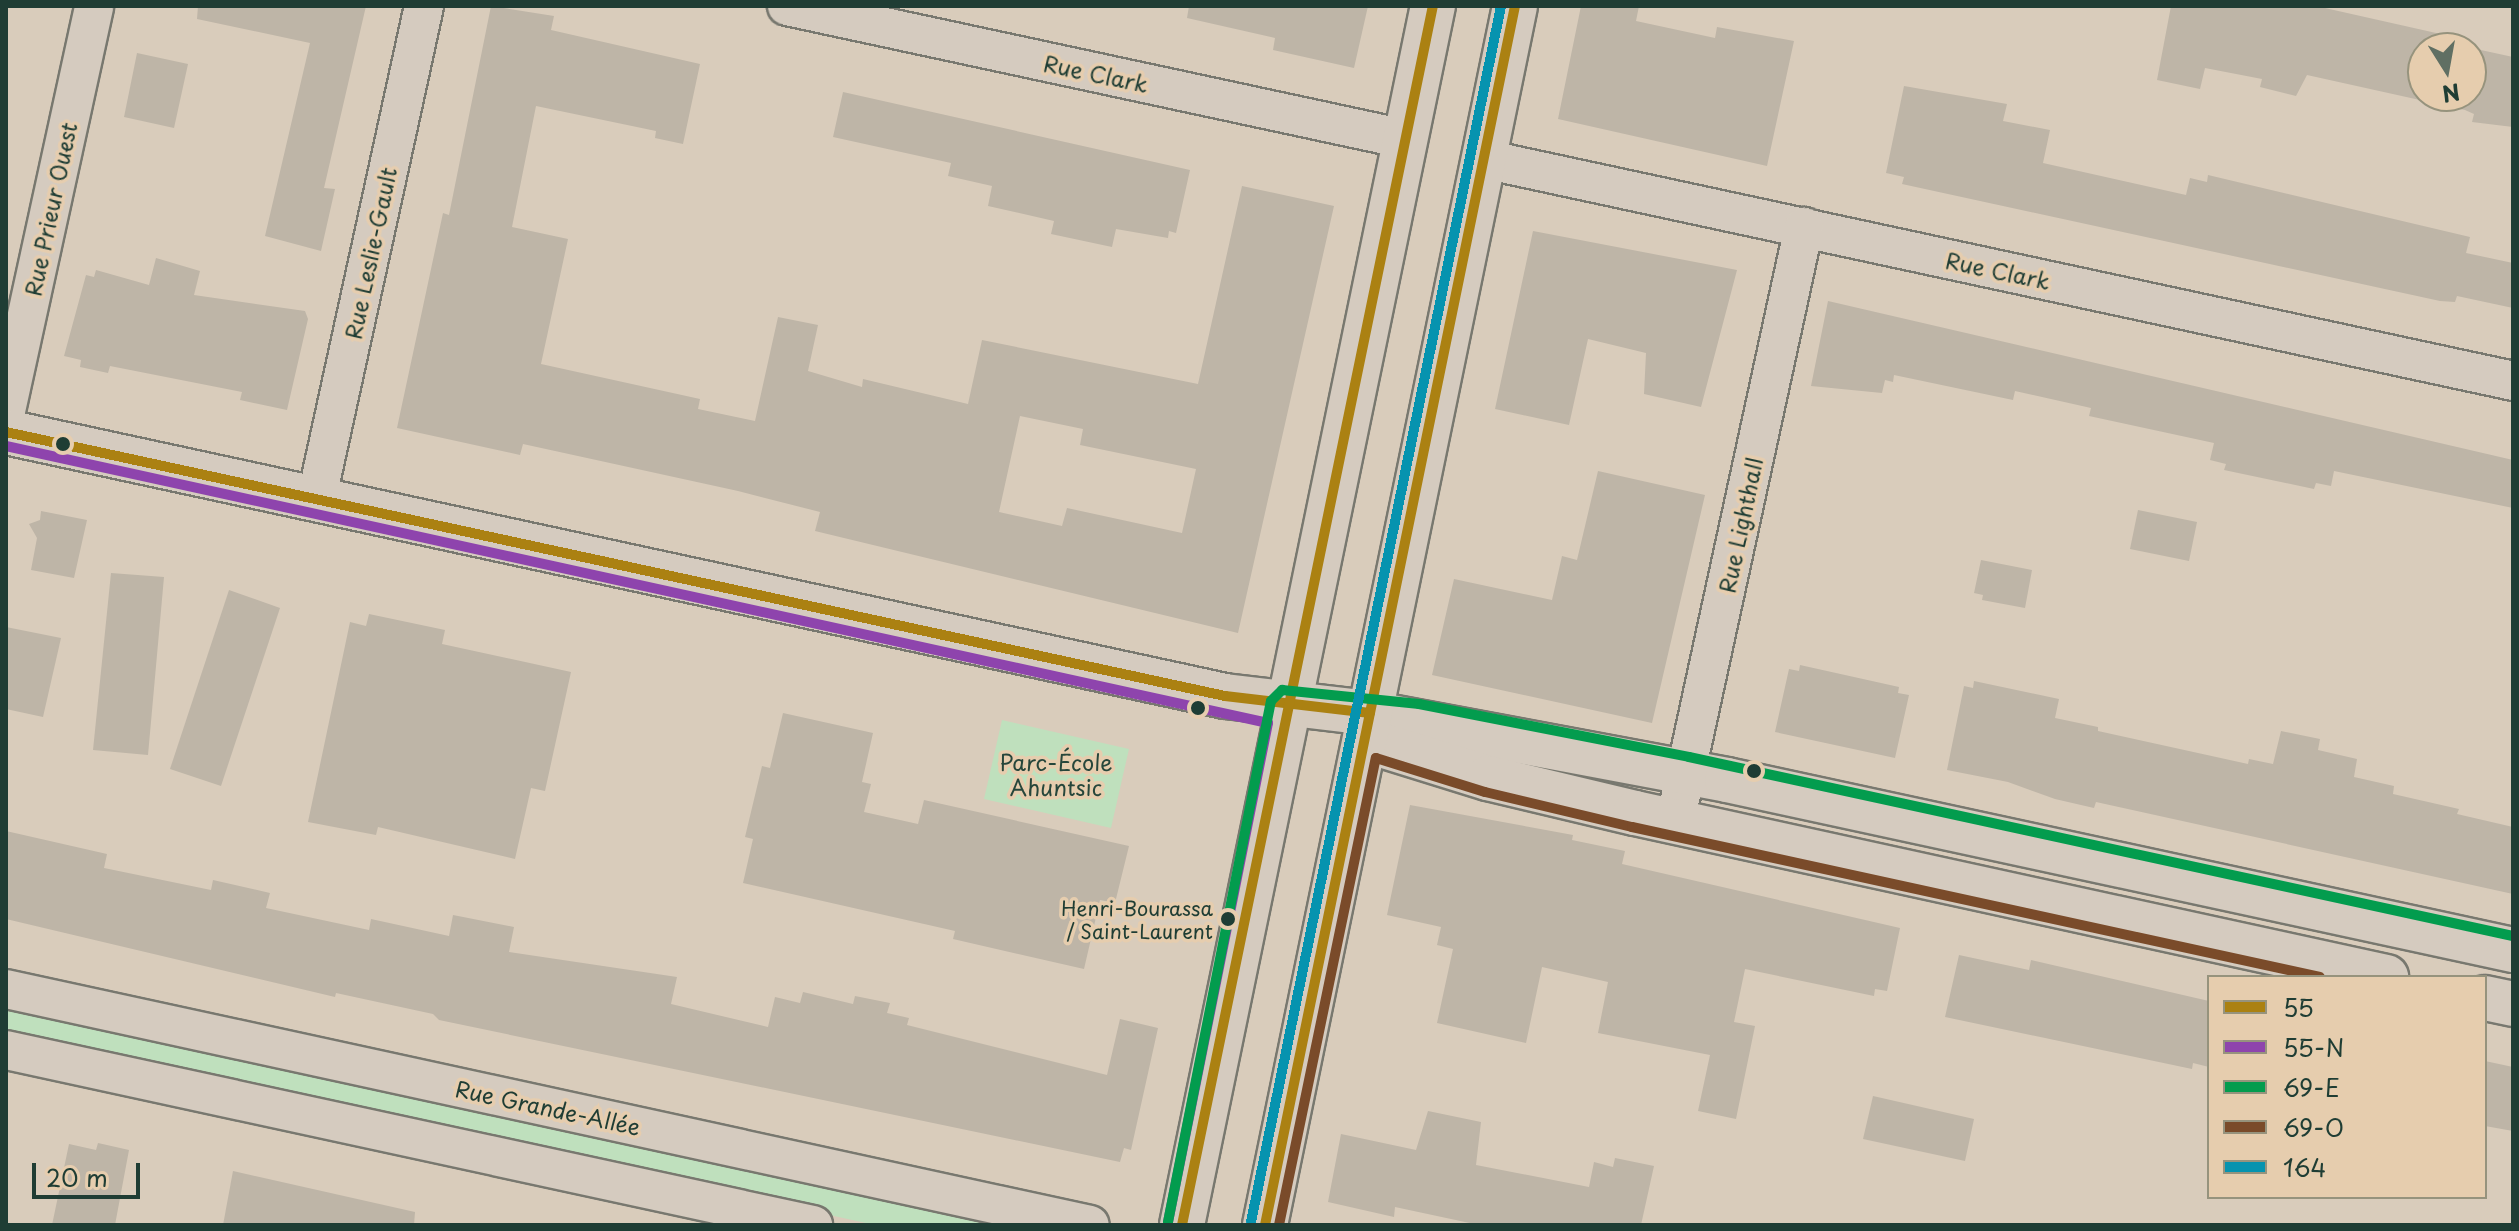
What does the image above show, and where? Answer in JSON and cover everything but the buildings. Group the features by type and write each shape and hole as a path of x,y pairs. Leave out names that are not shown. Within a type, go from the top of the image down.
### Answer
{"main road":[{"path":"1182,1225 1284,708 1433,6"},
{"path":"1265,1225 1515,6"},
{"path":"6,432 1367,726 1686,771 2513,950"},
{"path":"1367,726 1488,778 1675,822 2377,975"},
{"path":"2487,998 2513,1004"}],"street":[{"name":"Rue Prieur Ouest","path":"6,411 94,6"},
{"name":"Rue Leslie-Gault","path":"316,501 424,6"},
{"name":"Rue Clark","path":"787,6 1405,139"},
{"name":"Rue Clark","path":"1484,159 2513,381"},
{"name":"Rue Lighthall","path":"1675,822 1804,227"},
{"name":"Rue Grande-Allée","path":"6,989 1090,1225"},
{"path":"6,1050 813,1225"}],"green space":[{"name":"Parc-École Ahuntsic","path":"1002,720 1129,749 1111,828 984,799"},
{"path":"6,1004 1024,1225 875,1225 6,1035"}],"transit line":[{"name":"55","path":"1182,1225 1433,6"},
{"name":"164","path":"1251,1222 1501,6"},
{"name":"55","path":"1265,1225 1515,6"},
{"name":"55","path":"6,432 1225,696 1370,713"},
{"name":"55-N","path":"6,446 1268,723 1168,1222"},
{"name":"69-E","path":"1168,1222 1271,701 1282,690 1419,704 1689,757 2513,936"},
{"name":"69-O","path":"1279,1225 1376,758 1485,792 1632,827 2311,975"}],"place":[{"name":"Henri-Bourassa / Saint-Laurent","path":"1228,919"}]}
